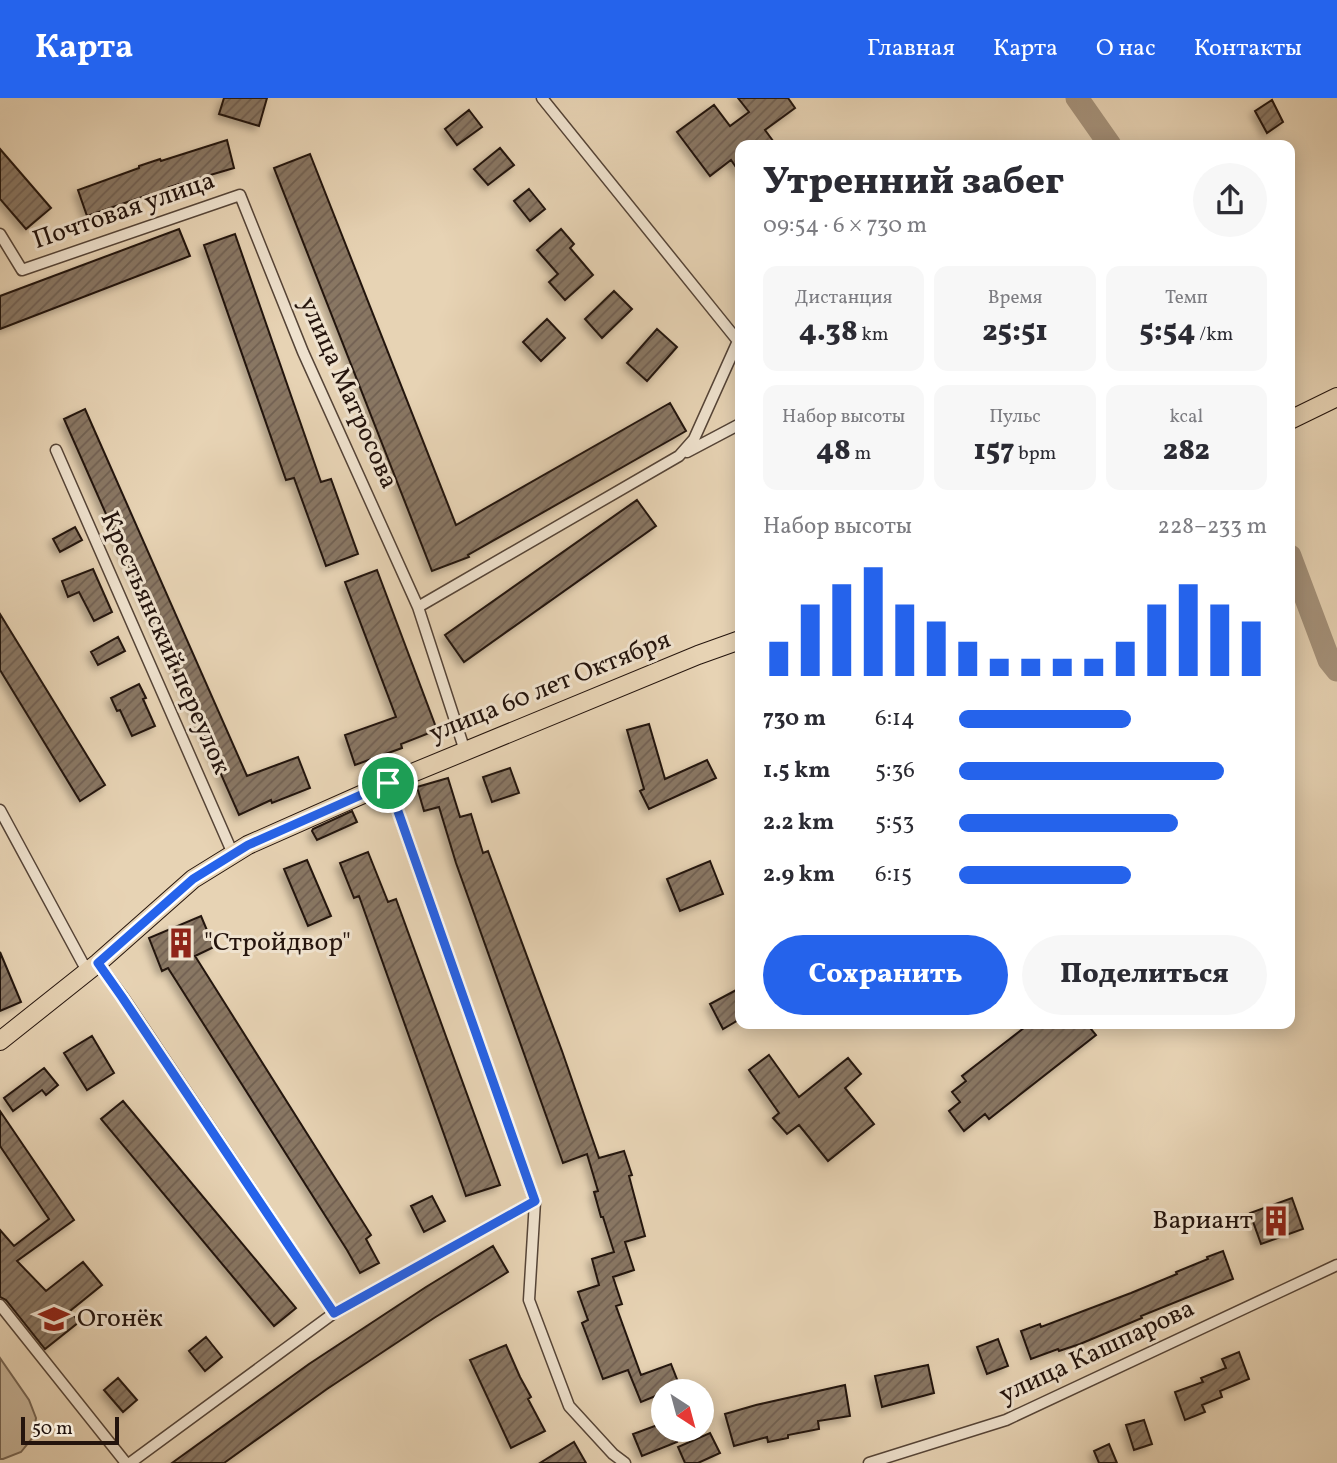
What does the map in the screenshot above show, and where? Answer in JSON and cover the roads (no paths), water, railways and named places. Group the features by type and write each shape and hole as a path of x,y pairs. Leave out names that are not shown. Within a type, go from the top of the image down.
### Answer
{"main road":[{"path":"1297,416 1337,397"},
{"name":"улица 60 лет Октября","path":"0,1041 92,967 193,879 248,845 388,783 735,642"}],"street":[{"path":"541,98 735,338"},
{"name":"Почтовая улица","path":"4,247 22,270 240,195"},
{"name":"улица Матросова","path":"240,195 303,352 418,607 465,751"},
{"path":"0,234 4,247"},
{"path":"679,456 694,439 735,352"},
{"path":"418,607 679,456 735,427"},
{"name":"Крестьянский переулок","path":"56,450 233,854"},
{"path":"388,783 535,1201 529,1300 569,1406 612,1454 625,1463"},
{"path":"0,810 92,967 130,1009 334,1313"},
{"path":"0,1305 128,1463 334,1313 535,1201"},
{"name":"улица Кашпарова","path":"869,1463 1006,1420 1337,1265"}],"waterway":[{"path":"1077,98 1106,140"},
{"path":"1295,569 1329,660 1337,670"}],"place":[{"name":"\"Стройдвор\"","path":"181,943"},
{"name":"Вариант","path":"1276,1221"},
{"name":"Огонёк","path":"54,1319"}]}
